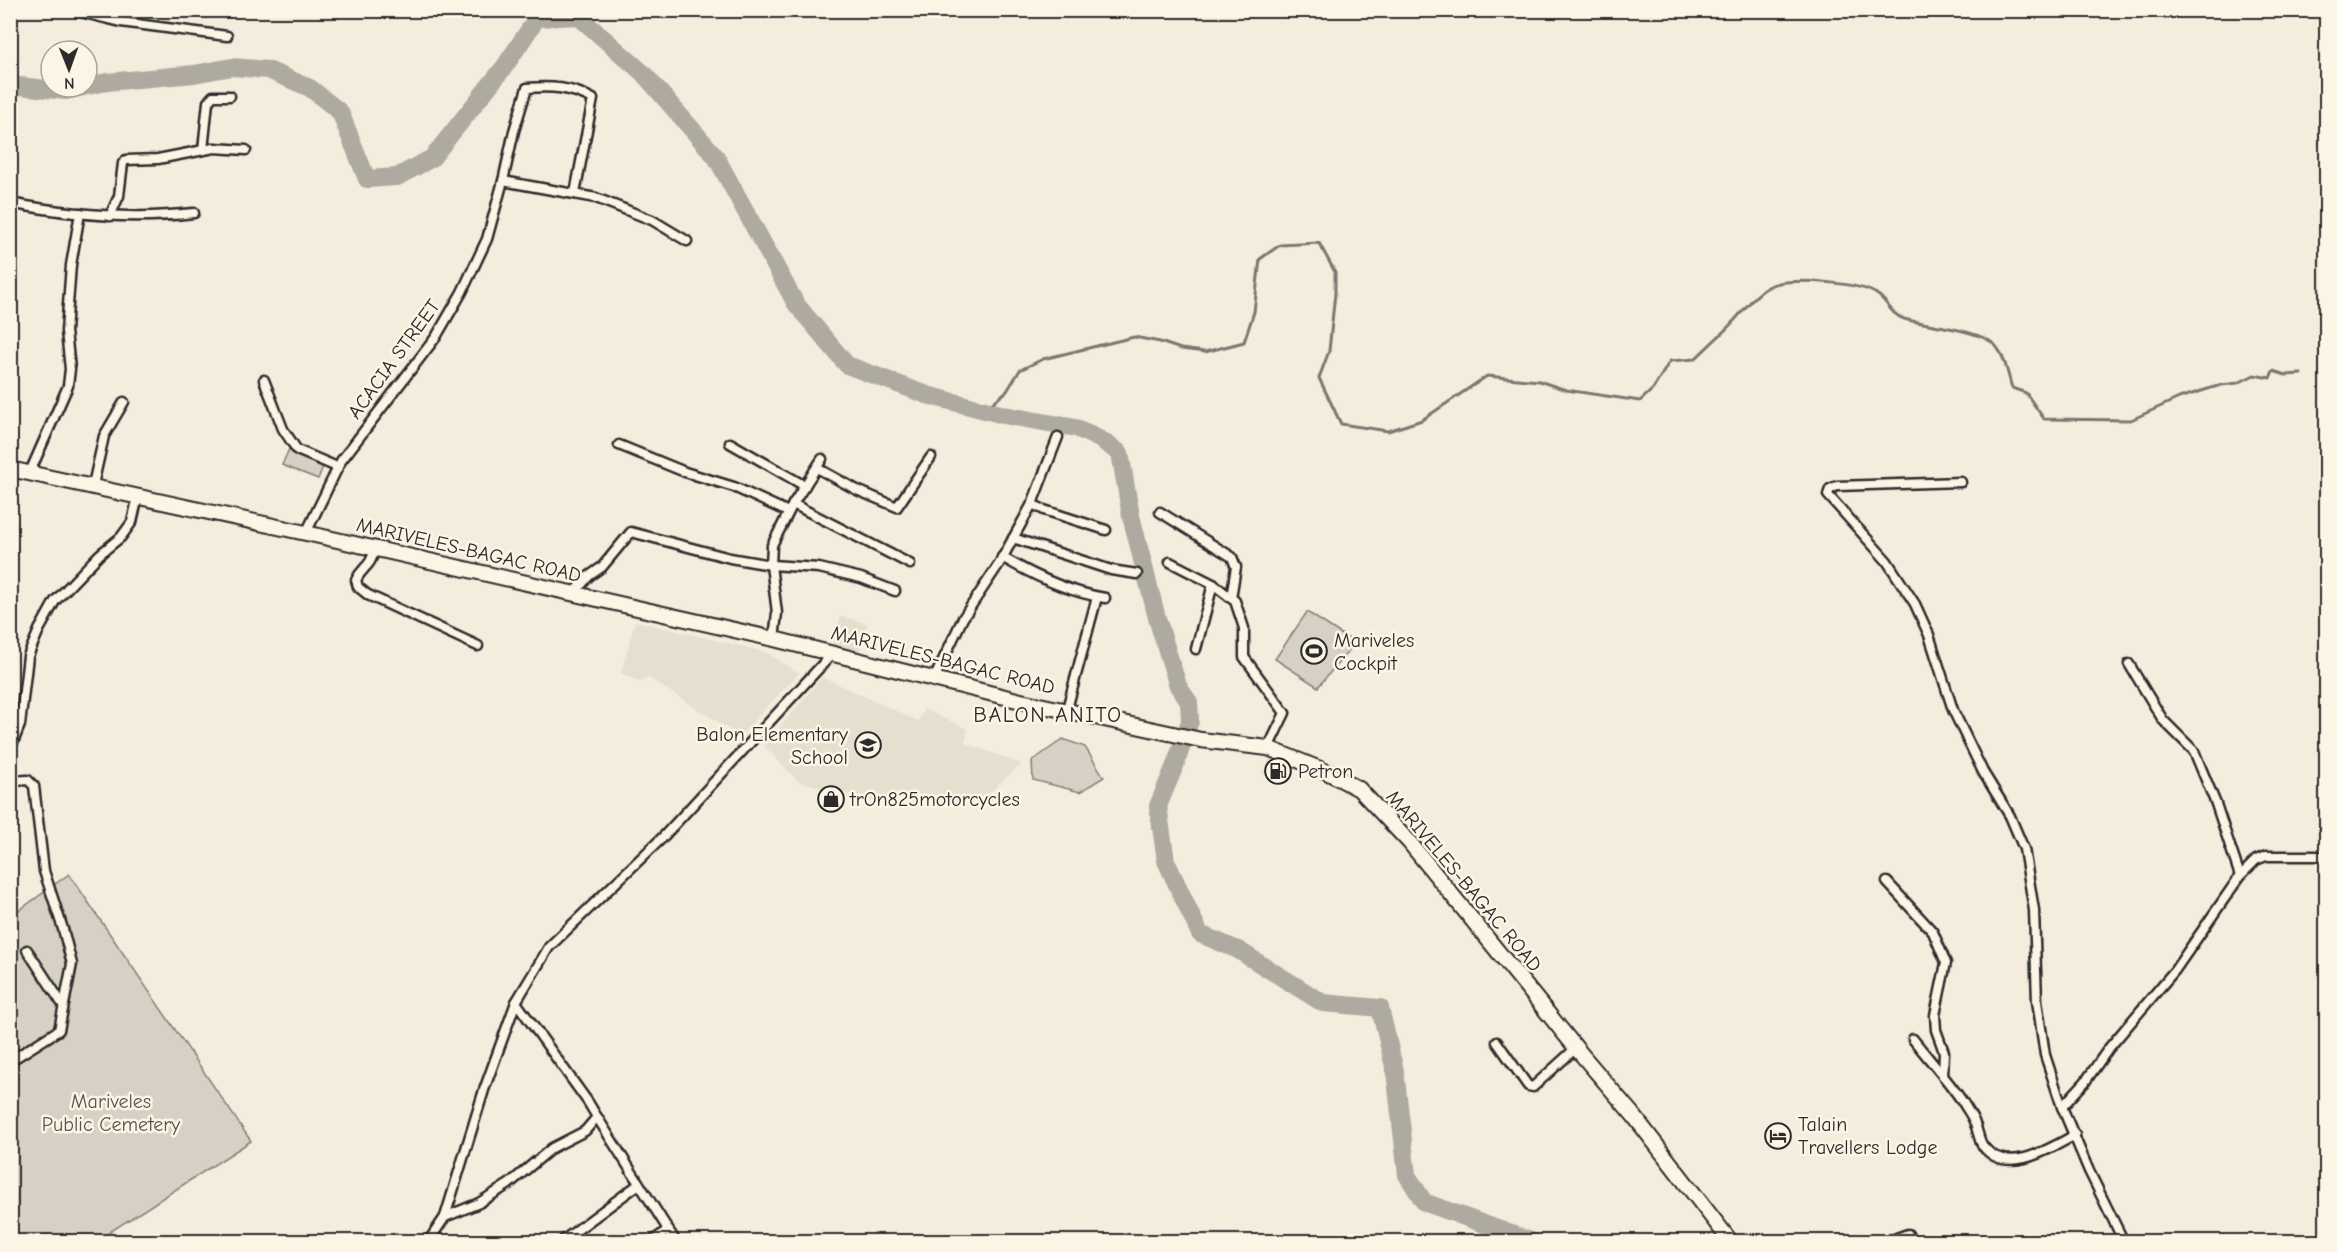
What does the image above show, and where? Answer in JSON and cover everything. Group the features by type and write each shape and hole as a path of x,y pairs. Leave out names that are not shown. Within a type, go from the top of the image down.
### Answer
{"main road":[{"name":"MARIVELES-BAGAC ROAD","path":"10,469 93,485 574,593 833,653 1021,701 1201,740 1268,748 1326,771 1359,789 1410,843 1634,1116 1731,1242"}],"street":[{"path":"72,10 122,22 227,36"},
{"name":"ACACIA STREET","path":"306,532 337,467 441,328 488,239 514,131 527,88 550,87 576,90 593,99 575,193"},
{"path":"203,150 208,102 213,96 230,96"},
{"path":"110,216 119,196 124,161 158,159 203,150 246,150"},
{"path":"503,180 596,198 652,220 687,242"},
{"path":"10,203 53,211 110,216 153,217 194,213"},
{"path":"30,472 68,386 70,369 66,331 71,265 80,213"},
{"path":"264,380 283,429 297,450 337,467"},
{"path":"93,485 105,436 124,402"},
{"path":"934,679 963,618 1032,504 1058,437"},
{"path":"730,443 805,486"},
{"path":"619,445 685,472 791,508 910,564"},
{"path":"817,468 857,490 897,507 931,456"},
{"path":"774,639 777,614 771,565 772,545 791,508 822,459"},
{"path":"1961,482 1837,486 1830,489 1828,495 1887,561 1915,604 1929,635 1953,710 1983,772 2010,816 2024,849 2034,910 2037,1001 2044,1044 2062,1107 2088,1171 2124,1242"},
{"path":"10,750 20,726 28,656 39,630 55,601 100,554 121,537 132,522 138,496"},
{"path":"1032,504 1106,530"},
{"path":"1160,512 1232,557 1236,567 1232,598"},
{"path":"574,593 589,576 602,567 631,532 730,558 771,565 819,568 861,578 895,591"},
{"path":"1013,538 1111,570 1137,574"},
{"path":"375,549 372,562 356,580 358,587 368,595 478,646"},
{"path":"1002,557 1042,579 1101,597 1067,710"},
{"path":"1170,562 1213,584 1235,601 1244,628 1244,657 1285,713 1277,734 1268,748"},
{"path":"1196,649 1213,584"},
{"path":"432,1240 445,1217 484,1090 516,1002 549,947 663,837 833,653"},
{"path":"2129,664 2163,720 2194,751 2216,804 2240,876"},
{"path":"10,781 28,780 34,786 44,871 72,964 59,1030 10,1061"},
{"path":"2062,1107 2085,1082 2109,1048 2175,970 2240,876 2256,860 2266,856 2326,856"},
{"path":"1887,882 1933,932 1946,963 1935,1015 1936,1030 1944,1052 1943,1076"},
{"path":"27,950 63,1005"},
{"path":"516,1002 588,1102 676,1242"},
{"path":"1913,1039 1943,1076 1974,1121 1982,1146 2001,1158 2021,1159 2043,1152 2075,1135"},
{"path":"1497,1042 1528,1086 1533,1087 1576,1048"},
{"path":"445,1217 479,1203 509,1184 552,1148 585,1131 597,1118"},
{"path":"561,1242 639,1184"},
{"path":"651,1242 668,1230"},
{"path":"1885,1242 1908,1234"}],"shaded area":[{"path":"841,616 868,624 858,655 832,647"},
{"path":"635,621 766,652 799,673 740,736 647,677 641,683 621,673"},
{"name":"Balon Elementary School","path":"822,677 918,721 924,709 968,729 965,743 1022,764 985,797 903,809 798,781 764,746"},
{"path":"1272,754 1297,764 1288,783 1262,774"}],"green space":[{"path":"289,449 324,464 318,479 282,465"},
{"name":"Mariveles Cockpit","path":"1307,612 1355,643 1318,687 1275,659"},
{"path":"1063,739 1085,747 1104,777 1080,792 1033,780 1032,761"},
{"name":"Mariveles Public Cemetery","path":"69,874 251,1141 96,1241 11,1241 10,917"}],"waterway":[{"path":"99,84 194,74 232,67 268,70 310,88 340,112 367,179 397,177 432,158 505,66 537,18 578,16 643,73 716,157 796,304 847,365 927,395 1004,415 1076,428 1101,440 1120,453 1131,516 1157,618 1178,686 1189,702 1190,721 1158,806 1166,861 1200,934 1238,950 1323,1003 1380,1008 1395,1071 1407,1175 1424,1202 1533,1242"},
{"path":"10,85 39,88"},
{"path":"984,410 1007,391 1020,370 1043,359 1134,337 1181,349 1205,352 1244,342 1254,312 1260,259 1280,245 1319,243 1335,272 1329,351 1319,378 1341,424 1388,431 1422,420 1487,376 1539,381 1566,390 1640,401 1653,389 1670,361 1695,359 1758,294 1771,285 1788,282 1830,283 1858,287 1878,295 1896,315 1904,319 1966,332 1988,340 1995,345 2001,355 2012,388 2026,393 2044,419 2131,420 2179,398 2221,385 2238,383 2254,375 2270,378 2273,371 2286,375 2301,374"}],"place":[{"name":"Mariveles Cockpit","path":"1314,651"},
{"name":"Balon Elementary School","path":"868,745"},
{"name":"Petron","path":"1278,771"},
{"name":"trOn825motorcycles","path":"831,799"},
{"name":"Talain Travellers Lodge","path":"1778,1136"}],"district":[{"name":"BALON ANITO","path":"1048,715"}]}
